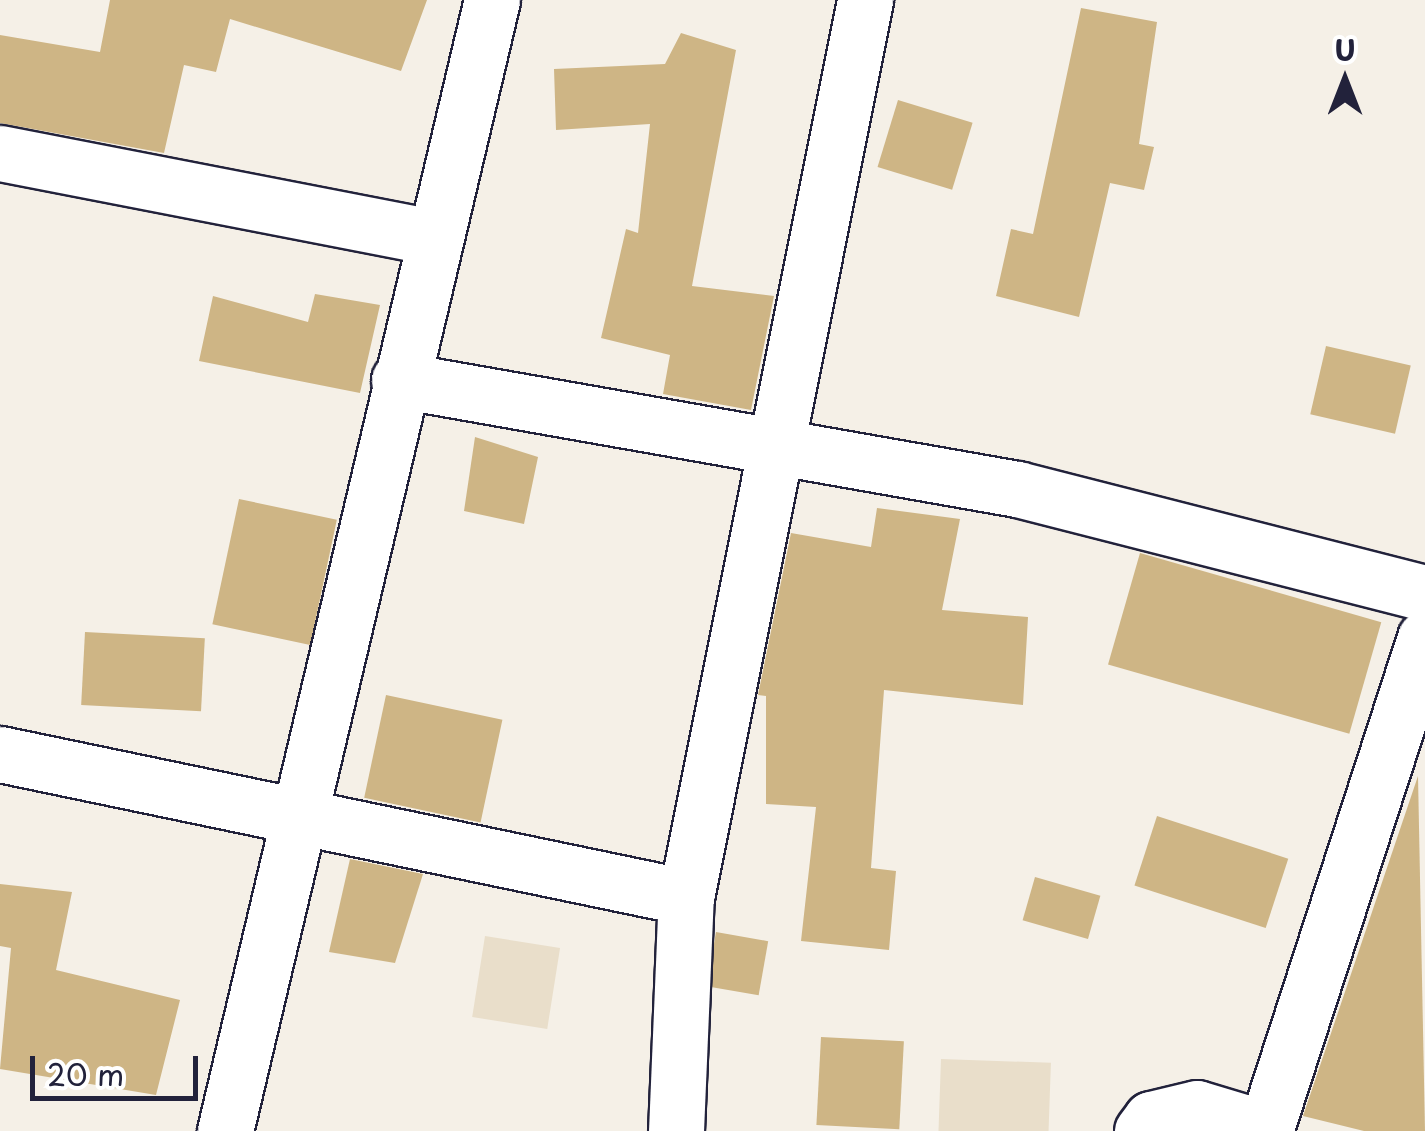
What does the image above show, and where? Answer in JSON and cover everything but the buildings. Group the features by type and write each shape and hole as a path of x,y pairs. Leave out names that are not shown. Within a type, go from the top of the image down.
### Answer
{"street":[{"path":"225,1131 399,380 492,0"},
{"path":"676,1131 686,897 865,0"},
{"path":"0,153 434,238"},
{"path":"399,380 780,440 1017,489 1425,593"},
{"path":"1142,1131 1151,1120 1197,1108 1266,1130 1425,638"},
{"path":"0,754 297,820 686,897"}],"shaded area":[{"path":"485,936 560,948 547,1029 472,1017"},
{"path":"941,1059 1051,1063 1049,1131 938,1131"}]}
